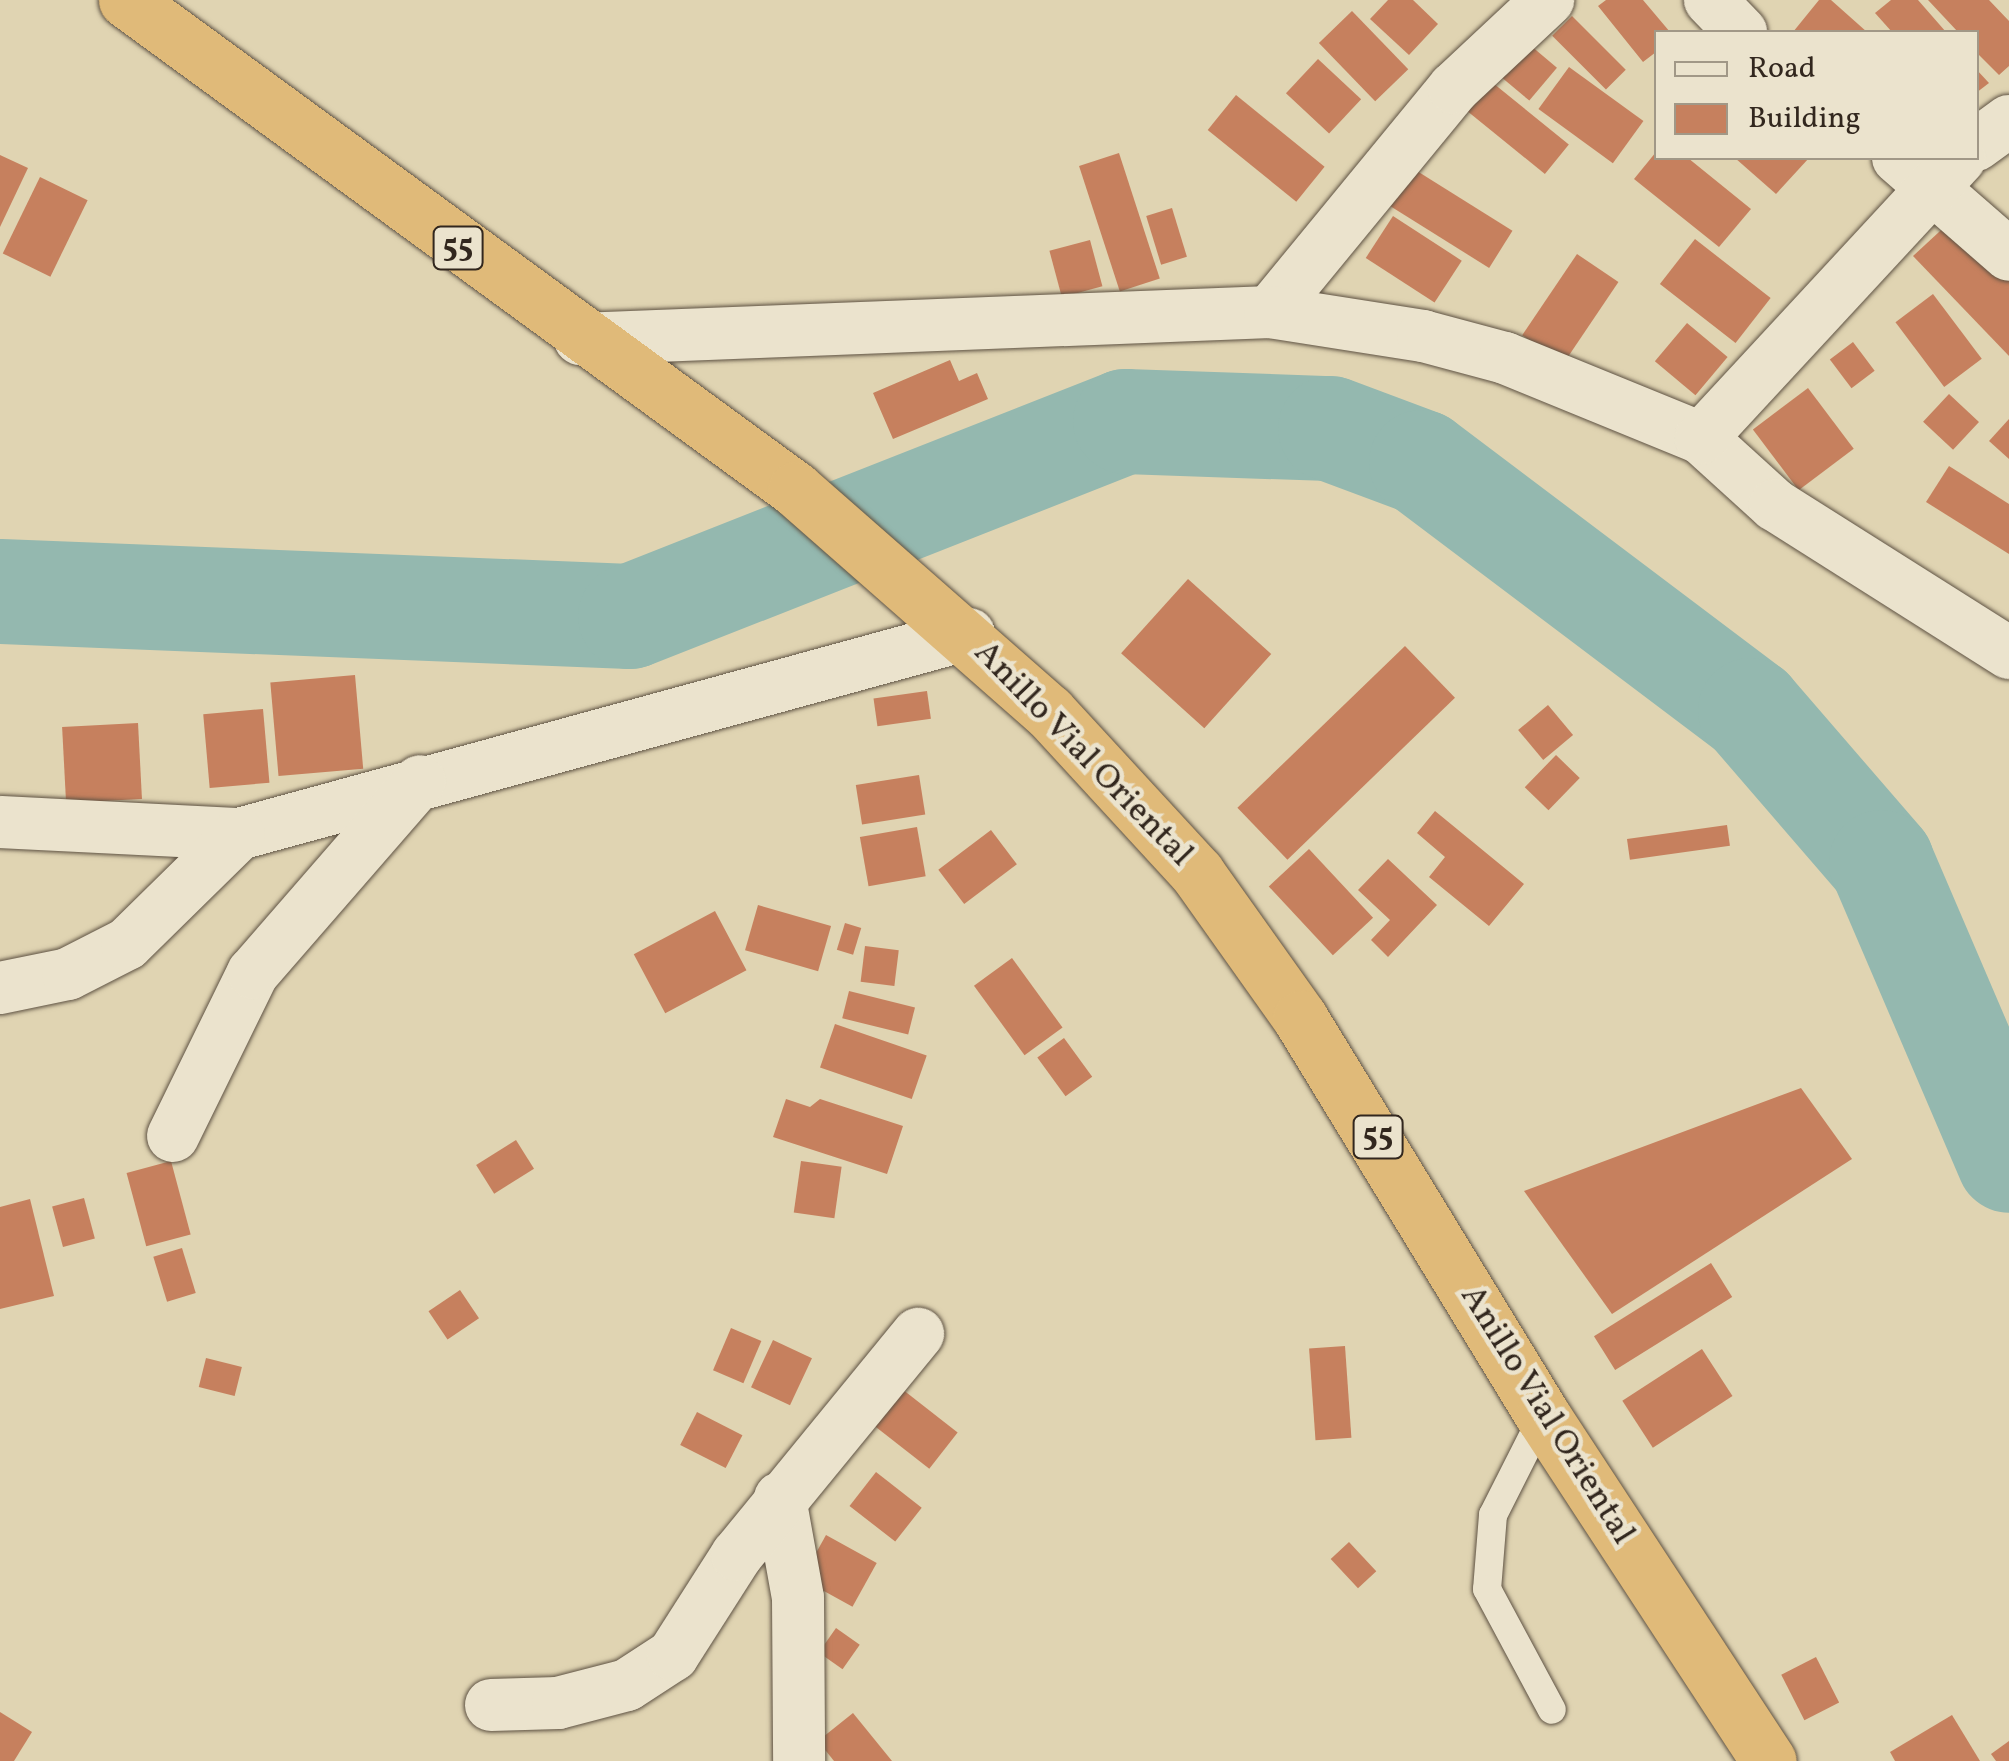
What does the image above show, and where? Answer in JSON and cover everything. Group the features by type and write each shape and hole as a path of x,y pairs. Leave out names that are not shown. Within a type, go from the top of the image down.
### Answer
{"highway":[{"name":"Anillo Vial Oriental","path":"126,0 580,339 795,489 904,577 968,634 1197,872 1408,1184 1542,1416 1769,1761"}],"street":[{"path":"1270,312 1454,88 1548,0"},
{"path":"1710,0 1739,30"},
{"path":"1979,143 2009,121"},
{"path":"1701,438 1930,164 2009,255"},
{"path":"580,339 1270,312 1505,358 1701,438 1774,506 2006,642"},
{"path":"0,822 238,834 420,781 637,732 968,634"},
{"path":"173,1136 253,973 420,781"},
{"path":"0,988 68,974 127,944 238,834"},
{"path":"491,1704 558,1703 610,1690 673,1656 780,1498 918,1334"},
{"path":"780,1498 798,1598 799,1761"}],"lane":[{"path":"1542,1416 1493,1514 1486,1589 1552,1710"}],"building":[{"path":"1388,0 1413,0 1438,24 1409,55 1370,19"},
{"path":"1606,0 1643,0 1668,30 1654,30 1654,54 1643,62 1598,6"},
{"path":"1819,0 1831,0 1865,30 1795,30"},
{"path":"1891,0 1918,0 1944,30 1890,30 1875,13"},
{"path":"1928,0 1989,0 2009,21 2009,66 1999,75 1979,55 1979,30 1956,30"},
{"path":"1352,11 1408,69 1375,101 1319,43"},
{"path":"1572,16 1626,70 1606,90 1552,36"},
{"path":"1524,40 1557,68 1529,101 1496,73"},
{"path":"1318,59 1361,99 1329,134 1286,93"},
{"path":"1569,67 1643,121 1613,163 1538,109"},
{"path":"1979,72 1989,83 1979,91"},
{"path":"1488,79 1569,144 1545,174 1464,109"},
{"path":"1236,95 1325,167 1296,202 1208,130"},
{"path":"1119,153 1160,279 1120,292 1079,166"},
{"path":"1654,154 1654,160 1690,160 1751,209 1719,247 1634,179"},
{"path":"0,155 28,168 0,227"},
{"path":"1737,160 1807,160 1776,194"},
{"path":"1409,166 1512,231 1489,268 1386,203"},
{"path":"40,177 88,200 50,277 3,253"},
{"path":"1172,208 1187,257 1161,265 1146,216"},
{"path":"1393,216 1462,261 1435,303 1366,258"},
{"path":"1952,220 2009,280 2009,356 1913,256"},
{"path":"1695,239 1771,298 1736,343 1660,284"},
{"path":"1090,240 1102,286 1062,297 1049,251"},
{"path":"1577,254 1618,282 1564,363 1522,335"},
{"path":"1933,294 1982,359 1944,387 1895,322"},
{"path":"1687,323 1728,357 1695,395 1655,361"},
{"path":"1853,342 1875,371 1852,388 1830,359"},
{"path":"950,360 959,381 977,373 988,399 893,439 873,393"},
{"path":"1808,388 1854,449 1799,490 1753,430"},
{"path":"1949,394 1979,422 1953,450 1923,422"},
{"path":"2009,419 2009,459 1989,441"},
{"path":"1949,466 2009,504 2009,554 1926,502"},
{"path":"1188,579 1271,654 1204,728 1121,653"},
{"path":"1405,646 1455,698 1287,860 1237,808"},
{"path":"355,675 363,769 279,776 270,682"},
{"path":"927,691 931,719 877,726 874,699"},
{"path":"1548,705 1573,735 1543,760 1518,730"},
{"path":"263,709 269,783 210,788 203,714"},
{"path":"138,723 142,799 66,803 62,727"},
{"path":"1556,755 1580,778 1548,810 1525,787"},
{"path":"919,775 925,815 862,825 856,785"},
{"path":"1435,811 1524,884 1489,926 1429,877 1445,857 1417,833"},
{"path":"1727,825 1730,846 1630,860 1627,839"},
{"path":"917,827 926,876 869,886 860,837"},
{"path":"991,830 1017,864 964,904 938,870"},
{"path":"1309,849 1373,918 1333,955 1269,887"},
{"path":"1388,859 1437,905 1388,957 1371,940 1390,920 1358,890"},
{"path":"758,905 831,926 818,971 745,950"},
{"path":"715,911 746,970 665,1013 634,954"},
{"path":"845,923 861,928 853,955 837,950"},
{"path":"865,946 899,950 894,986 861,982"},
{"path":"1012,958 1063,1028 1025,1055 974,986"},
{"path":"849,991 915,1007 908,1035 842,1018"},
{"path":"835,1024 927,1056 912,1099 820,1067"},
{"path":"1064,1038 1092,1077 1066,1096 1037,1057"},
{"path":"1801,1088 1852,1159 1612,1314 1524,1191"},
{"path":"786,1099 810,1107 820,1099 903,1126 887,1174 773,1137"},
{"path":"516,1140 534,1169 494,1194 476,1165"},
{"path":"171,1161 191,1234 146,1246 127,1173"},
{"path":"801,1161 842,1167 834,1218 794,1212"},
{"path":"84,1198 95,1239 63,1247 52,1207"},
{"path":"30,1199 54,1296 0,1309 0,1207"},
{"path":"182,1248 196,1293 167,1302 153,1257"},
{"path":"1711,1263 1732,1297 1615,1370 1594,1336"},
{"path":"460,1290 479,1318 448,1339 428,1311"},
{"path":"731,1328 761,1341 743,1383 713,1370"},
{"path":"773,1340 812,1358 790,1405 751,1387"},
{"path":"1345,1346 1351,1438 1316,1440 1309,1349"},
{"path":"1702,1349 1732,1396 1653,1448 1622,1401"},
{"path":"206,1358 242,1367 235,1396 199,1387"},
{"path":"893,1382 958,1432 929,1469 865,1418"},
{"path":"697,1412 742,1435 726,1468 680,1445"},
{"path":"876,1472 922,1508 895,1542 850,1506"},
{"path":"826,1535 877,1563 852,1607 802,1579"},
{"path":"1349,1542 1376,1571 1358,1588 1331,1559"},
{"path":"836,1628 860,1645 843,1669 819,1653"},
{"path":"1816,1657 1839,1702 1804,1720 1781,1675"},
{"path":"0,1712 32,1732 14,1761 0,1761"},
{"path":"853,1713 892,1761 834,1761 818,1741"},
{"path":"1952,1715 1980,1761 1895,1761 1890,1752"},
{"path":"2009,1741 2009,1761 1996,1761 1991,1754"}],"waterway":[{"path":"0,591 630,616 1125,421 1330,428 1421,462 1750,710 1881,862 2009,1160"}]}
